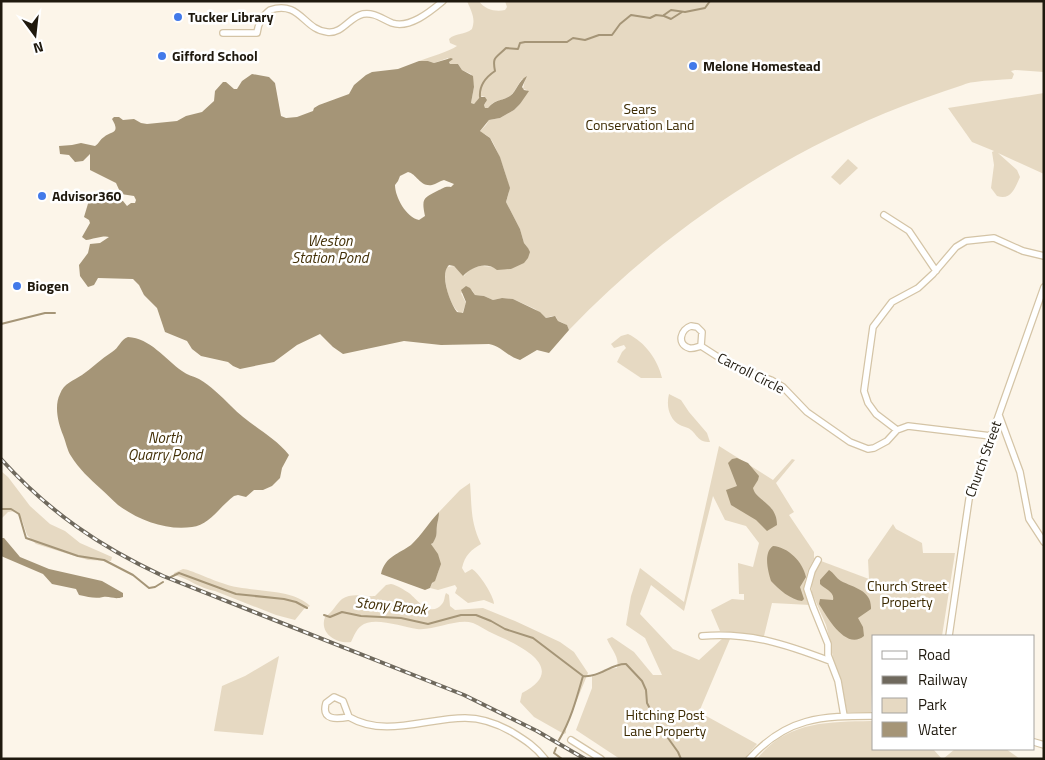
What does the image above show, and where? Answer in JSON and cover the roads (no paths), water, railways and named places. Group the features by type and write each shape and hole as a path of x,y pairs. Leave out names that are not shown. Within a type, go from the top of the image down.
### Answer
{"street":[{"path":"224,33 257,33 258,27 266,13 280,5 295,7 302,11 314,28 329,32 338,30 358,15 365,13 376,15 393,23 405,23 423,15 442,1"},
{"path":"884,215 909,231 936,271"},
{"path":"991,436 908,426 897,430 876,414 868,403 864,391 873,327 892,302 918,288 936,271 956,247 966,241 978,238 994,238 1023,251 1044,256"},
{"name":"Church Street","path":"949,635 968,499 1044,287"},
{"name":"Carroll Circle","path":"702,346 732,366 771,380 783,387 807,412 850,442 874,448 887,441 897,430"},
{"path":"999,415 1020,472 1029,519 1044,542"},
{"path":"818,560 812,571 808,589 828,644 830,661 838,681 844,716"},
{"path":"702,636 726,634 773,641 830,661"},
{"path":"349,717 345,704 341,699 331,698 326,703 325,710 328,716 335,719 349,717 364,724 381,727 452,718 482,720 500,726 520,737 528,742 545,759"},
{"path":"749,759 764,744 787,728 799,723 820,717 872,716"},
{"path":"571,740 601,759"}],"water":[{"name":"Weston Station Pond","path":"451,58 453,59 449,62 450,64 458,64 462,70 473,76 474,87 471,103 474,104 480,97 485,97 487,100 484,105 485,108 488,108 496,101 510,96 527,76 522,87 524,90 529,91 520,104 500,118 489,120 480,131 490,138 500,157 510,188 506,202 520,229 524,243 530,252 528,258 524,263 511,269 497,270 493,267 479,266 463,276 454,266 449,265 446,269 445,281 451,302 457,312 463,313 466,302 461,290 466,286 475,295 493,300 502,298 513,299 540,312 546,318 555,316 558,321 567,325 569,330 549,353 537,350 520,360 489,344 441,345 404,341 343,354 320,334 297,345 274,362 240,369 228,362 201,356 192,349 187,341 165,332 157,308 144,295 139,285 133,279 98,278 94,285 88,287 80,276 79,265 88,253 90,244 100,243 109,237 86,240 82,237 90,223 84,217 90,197 108,194 114,199 123,201 127,206 135,203 136,200 134,196 121,194 116,183 90,170 90,154 83,161 75,162 69,155 60,154 59,146 81,143 95,146 115,130 116,127 112,119 114,117 119,117 123,120 134,119 147,124 177,121 186,116 202,112 214,101 215,91 223,82 237,89 242,81 252,74 269,77 275,83 281,116 286,118 297,117 313,111 319,105 349,94 354,85 372,72 398,69 419,61 434,63","holes":["408,172 424,184 434,185 444,180 454,184 425,199 423,205 425,216 419,220 406,211 399,201 395,190 395,185 400,176"]},
{"name":"North Quarry Pond","path":"128,337 136,338 150,345 184,372 208,385 245,419 283,448 289,455 282,468 280,478 272,486 263,490 254,490 246,497 234,496 210,519 192,527 182,528 153,523 134,515 116,503 85,474 71,456 57,414 57,404 66,385 104,358"},
{"path":"737,458 748,463 759,476 753,488 758,496 774,512 777,525 767,531 756,520 731,505 726,490 737,486 728,463 732,459"},
{"path":"439,512 436,536 431,544 438,554 441,564 435,581 430,588 425,590 381,574 389,559 411,545"},
{"path":"1,538 4,538 20,557 49,569 102,581 123,593 123,597 89,597 79,595 76,589 52,584 43,574 1,556"},
{"path":"773,546 789,552 802,566 806,577 800,587 804,599 802,601 781,591 771,581 767,558"},
{"path":"829,570 839,580 861,590 869,598 871,609 858,618 863,627 864,636 850,639 844,636 832,624 819,604 820,599 833,600 833,595 820,584 820,580"}],"waterway":[{"path":"664,15 671,10 685,12 705,8 710,1"},
{"path":"480,97 484,82 495,71 494,62 496,58 506,48 518,49 520,43 525,42 567,42 573,38 585,40 599,35 612,35 620,24 631,15 650,18 656,15 671,19 682,12"},
{"path":"1,324 45,313 55,313"},
{"name":"Stony Brook","path":"1,509 11,509 19,514 26,538 78,556 104,560 133,575 149,588 163,582"},
{"name":"Stony Brook","path":"171,577 179,573 236,594 284,599 296,602 307,608"},
{"name":"Stony Brook","path":"324,615 330,617 342,612 361,616 401,618 428,624 461,615 476,615 505,629 533,638 583,676 594,675 621,664 626,664 642,681 646,690 647,703 681,759"},
{"path":"559,740 570,716 583,676"},
{"path":"556,748 554,753 562,759"}],"railway":[{"path":"1,459 56,511 96,540 140,565 163,576 464,695 537,731 585,759"}],"place":[{"name":"Tucker Library","path":"178,17"},
{"name":"Gifford School","path":"162,56"},
{"name":"Melone Homestead","path":"693,66"},
{"name":"Advisor360","path":"42,196"},
{"name":"Biogen","path":"17,286"}],"park label":[{"name":"Sears Conservation Land","path":"640,118"},
{"name":"Church Street Property","path":"907,594"},
{"name":"Hitching Post Lane Property","path":"665,724"}]}
